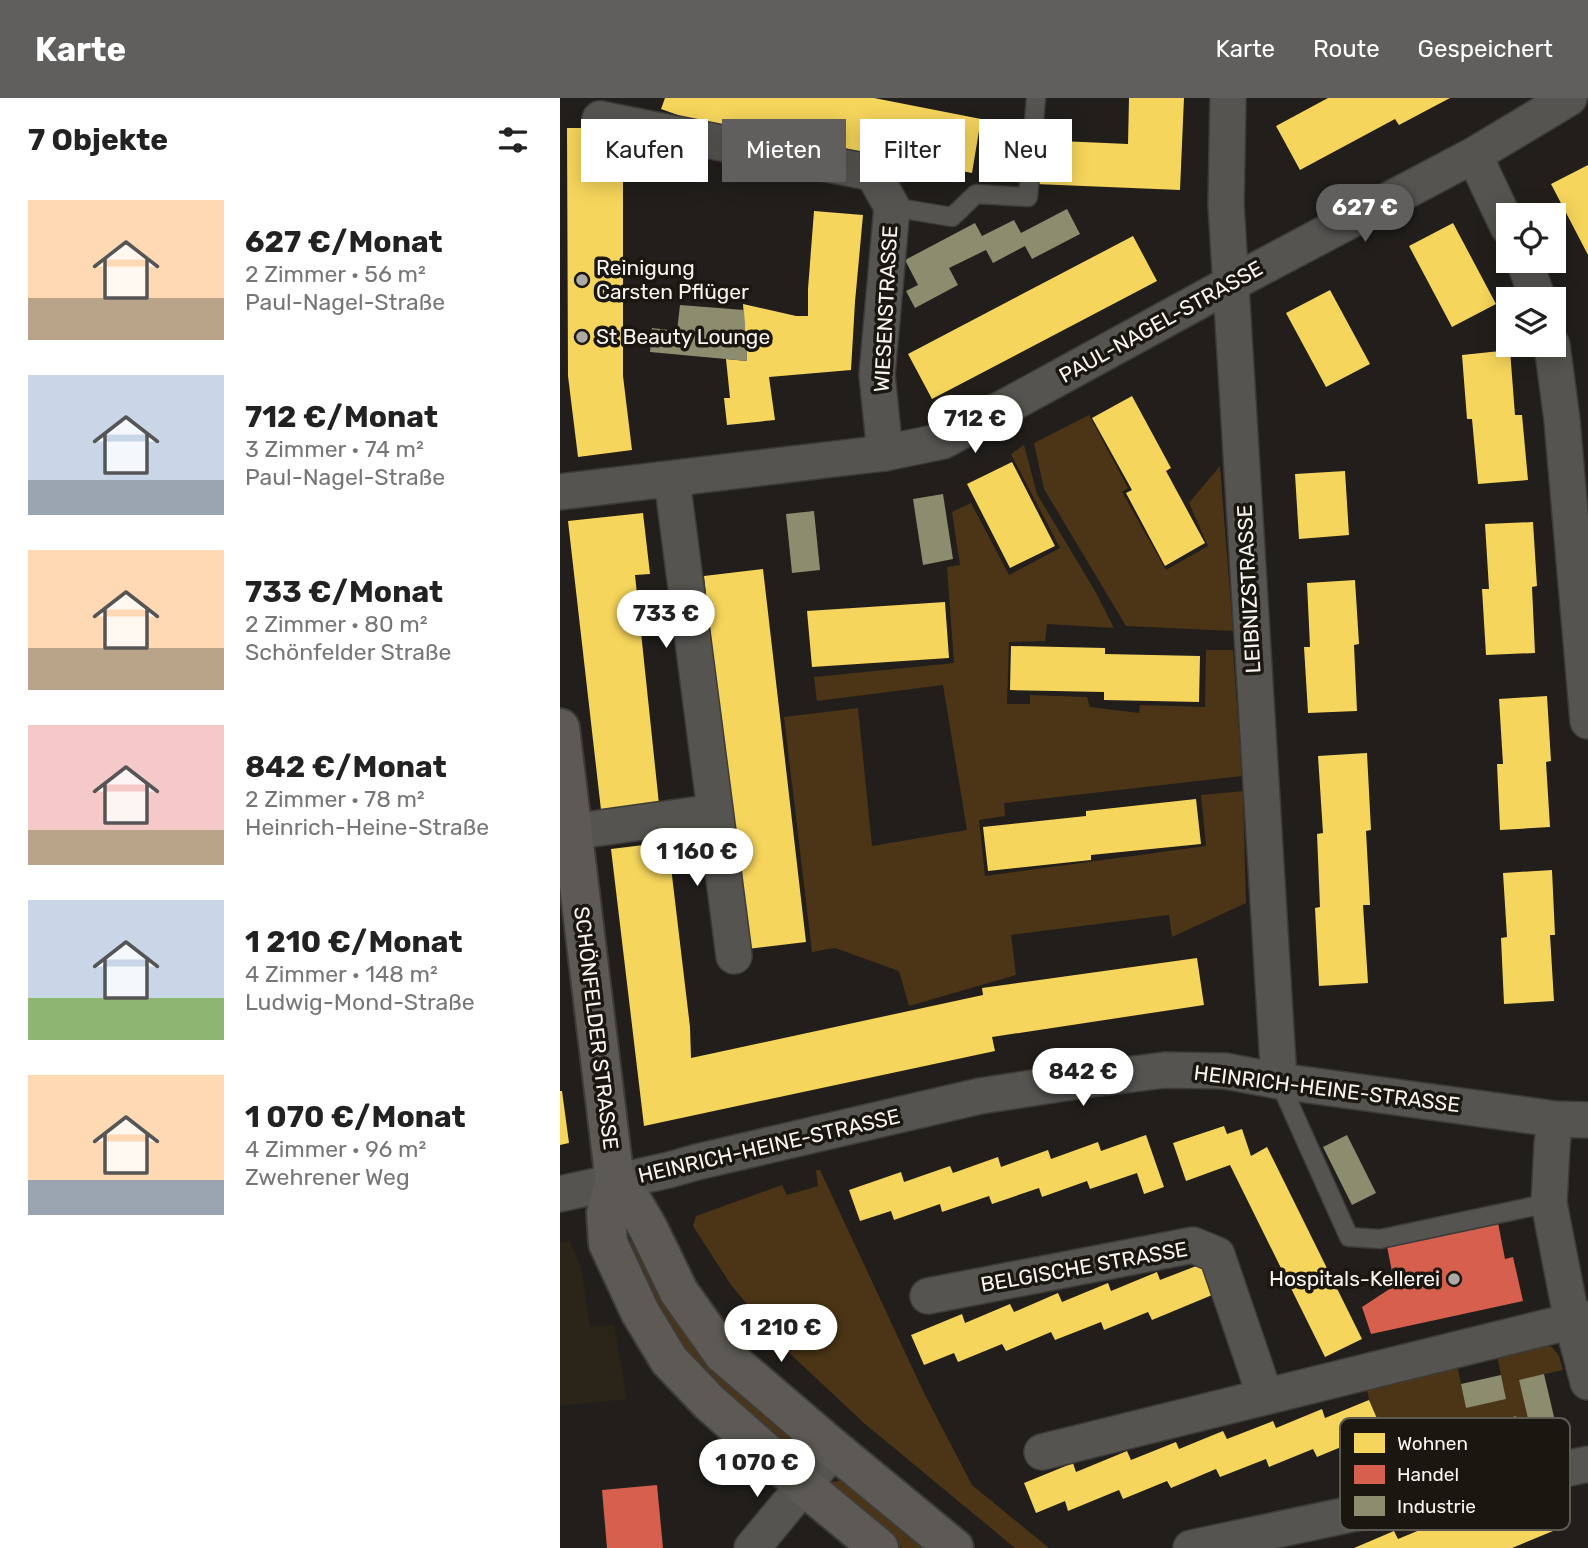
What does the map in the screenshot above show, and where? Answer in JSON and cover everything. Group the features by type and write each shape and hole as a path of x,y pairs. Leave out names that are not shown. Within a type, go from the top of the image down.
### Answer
{"main road":[{"name":"SCHÖNFELDER STRASSE","path":"560,728 615,1182"},
{"path":"615,1182 634,1204 679,1292 723,1354 834,1450 954,1548"},
{"path":"615,1182 606,1213 608,1243 640,1312 669,1360 709,1402 879,1548"}],"street":[{"name":"LEIBNIZSTRASSE","path":"1228,98 1226,204 1230,284 1279,1081"},
{"name":"PAUL-NAGEL-STRASSE","path":"560,492 885,453 943,441 1230,284 1474,155 1569,98"},
{"name":"WIESENSTRASSE","path":"708,140 873,173 892,207 877,375 885,453"},
{"path":"1474,155 1497,203"},
{"path":"1554,357 1562,420 1588,721"},
{"path":"672,480 734,956"},
{"path":"571,832 715,812"},
{"name":"HEINRICH-HEINE-STRASSE","path":"560,1194 980,1096 1165,1070 1225,1071 1279,1081 1572,1119"},
{"path":"1572,1119 1552,1146 1549,1203 1580,1320 1588,1382"},
{"name":"BELGISCHE STRASSE","path":"928,1296 1193,1245 1217,1255 1265,1396"},
{"path":"1042,1452 1580,1320"},
{"path":"752,1548 834,1450"},
{"path":"1570,1468 1588,1464"},
{"path":"1191,1548 1340,1516"}],"lane":[{"name":"WIESENSTRASSE","path":"892,207 952,217 976,194 1028,197 1036,98"},
{"path":"1279,1081 1349,1237 1380,1239 1549,1203"}],"shaded area":[{"path":"1089,415 1128,488 1122,492 1166,570 1208,546 1189,503 1220,466 1233,631 1126,626 1044,489 1034,443"},
{"path":"1024,445 1037,494 1114,628 1047,624 1045,641 1009,642 1007,704 1030,704 1030,695 1087,697 1090,707 1139,713 1140,705 1205,707 1206,650 1233,650 1242,776 1004,803 1005,816 979,820 985,876 1206,846 1201,795 1243,791 1246,903 1172,937 1169,915 1011,935 1016,975 909,1006 899,971 835,948 812,952 784,717 858,708 872,846 967,830 943,685 817,701 814,677 954,663 947,567 960,565 952,512 971,503 1009,575 1060,548 1011,454"},
{"path":"816,1170 820,1170 924,1393 972,1485 1049,1548 1015,1548 865,1424 786,1350 731,1285 693,1226 696,1216 782,1185 787,1195 818,1186"},
{"path":"636,1240 800,1443 799,1450 790,1451 706,1378 677,1342 625,1244"},
{"path":"570,1241 581,1267 590,1327 614,1325 627,1399 560,1406 560,1243"},
{"path":"1544,1345 1552,1347 1559,1356 1563,1370 1519,1380 1528,1418 1377,1418 1369,1400 1366,1385 1457,1365 1466,1407 1506,1399 1497,1356"},
{"path":"845,1480 927,1548 902,1548 830,1489 832,1482"}],"building: Wohnen":[{"path":"665,98 874,98 981,119 972,173 965,172 965,119 860,119 860,152 846,149 846,119 722,119 722,131 708,126 708,119 689,119 661,109"},
{"path":"1129,98 1184,98 1180,190 1035,184 1072,182 1072,142 1128,144"},
{"path":"1328,98 1450,98 1399,125 1395,119 1300,170 1276,126"},
{"path":"567,128 581,128 581,182 623,182 623,376 632,450 578,457 568,376"},
{"path":"1588,165 1588,255 1566,213 1566,203 1561,203 1551,184"},
{"path":"814,211 863,215 851,370 769,377 775,420 727,425 724,398 730,398 726,359 747,361 743,304 796,316 808,316"},
{"path":"1453,223 1496,304 1452,327 1409,246"},
{"path":"1133,236 1157,281 932,399 908,354"},
{"path":"1330,290 1370,364 1326,387 1286,313"},
{"path":"1496,351 1496,357 1511,357 1515,415 1522,415 1528,480 1478,484 1472,419 1467,419 1462,355"},
{"path":"1132,396 1171,468 1166,471 1205,543 1165,566 1126,493 1132,490 1092,418"},
{"path":"1012,462 1055,546 1010,568 967,484"},
{"path":"1345,471 1349,535 1299,539 1295,474"},
{"path":"643,513 650,574 635,575 659,804 601,810 568,521"},
{"path":"1533,522 1537,586 1532,587 1535,653 1486,655 1482,589 1489,589 1485,524"},
{"path":"763,569 806,942 747,949 704,576"},
{"path":"1355,580 1359,644 1354,645 1357,711 1308,713 1304,647 1310,647 1307,583"},
{"path":"945,602 949,658 812,667 807,611"},
{"path":"1011,646 1105,648 1105,654 1200,656 1199,702 1104,700 1104,692 1010,690"},
{"path":"1547,696 1551,761 1546,762 1550,827 1500,830 1497,764 1503,764 1499,699"},
{"path":"1367,753 1371,830 1366,831 1370,905 1363,905 1368,983 1319,986 1315,908 1320,907 1317,834 1323,833 1318,756"},
{"path":"1196,799 1201,844 1091,855 1091,860 988,871 983,827 1086,816 1086,811"},
{"path":"668,842 690,1027 691,1058 983,995 982,988 1197,958 1204,1005 992,1037 995,1051 644,1126 611,849"},
{"path":"1552,870 1555,935 1550,935 1554,1001 1504,1004 1501,938 1507,937 1503,873"},
{"path":"560,1091 569,1143 560,1145"},
{"path":"1224,1126 1227,1134 1242,1129 1251,1156 1267,1147 1362,1339 1325,1357 1230,1165 1186,1181 1173,1143"},
{"path":"1146,1135 1164,1187 1144,1194 1137,1173 1090,1189 1087,1181 1042,1197 1039,1188 992,1204 989,1196 942,1212 940,1204 894,1220 891,1211 860,1221 849,1190 901,1172 904,1182 950,1166 953,1173 998,1157 1001,1167 1048,1150 1051,1159 1098,1142 1101,1151"},
{"path":"1204,1263 1217,1293 1152,1320 1148,1312 1104,1330 1101,1322 1055,1340 1051,1332 1006,1351 1002,1344 958,1362 954,1353 924,1365 911,1335 962,1314 965,1323 1010,1304 1014,1312 1058,1293 1062,1302 1108,1283 1111,1291 1157,1272 1160,1280"},
{"path":"1369,1400 1377,1418 1340,1418 1340,1447 1317,1457 1313,1449 1269,1467 1266,1459 1220,1477 1216,1469 1171,1488 1167,1481 1123,1499 1119,1490 1068,1511 1065,1501 1036,1513 1024,1483 1073,1463 1076,1472 1127,1451 1131,1460 1176,1442 1179,1449 1223,1431 1227,1439 1273,1421 1276,1428 1322,1409 1325,1418"},
{"path":"1420,1530 1553,1531 1512,1548 1354,1548 1394,1531 1398,1539"}],"building: Handel":[{"path":"1498,1223 1505,1259 1513,1257 1523,1301 1371,1334 1362,1307 1391,1288 1390,1283 1394,1282 1387,1246"},
{"path":"657,1485 663,1548 607,1548 602,1490"}],"building: Industrie":[{"path":"1067,209 1080,234 1032,259 1025,246 993,263 986,250 949,268 958,285 915,308 906,291 918,285 905,260 975,223 982,236 1014,220 1021,233"},
{"path":"680,305 744,310 747,361 650,352 652,328 677,331"},
{"path":"943,494 953,559 923,565 913,499"},
{"path":"814,511 820,570 792,573 786,514"},
{"path":"1347,1135 1376,1193 1352,1205 1323,1147"},
{"path":"1544,1374 1554,1418 1528,1418 1519,1380"},
{"path":"1501,1375 1506,1399 1466,1408 1461,1384"}],"place":[{"name":"Reinigung Carsten Pflüger","path":"582,280"},
{"name":"St Beauty Lounge","path":"582,337"},
{"name":"Hospitals-Kellerei","path":"1454,1279"}]}
